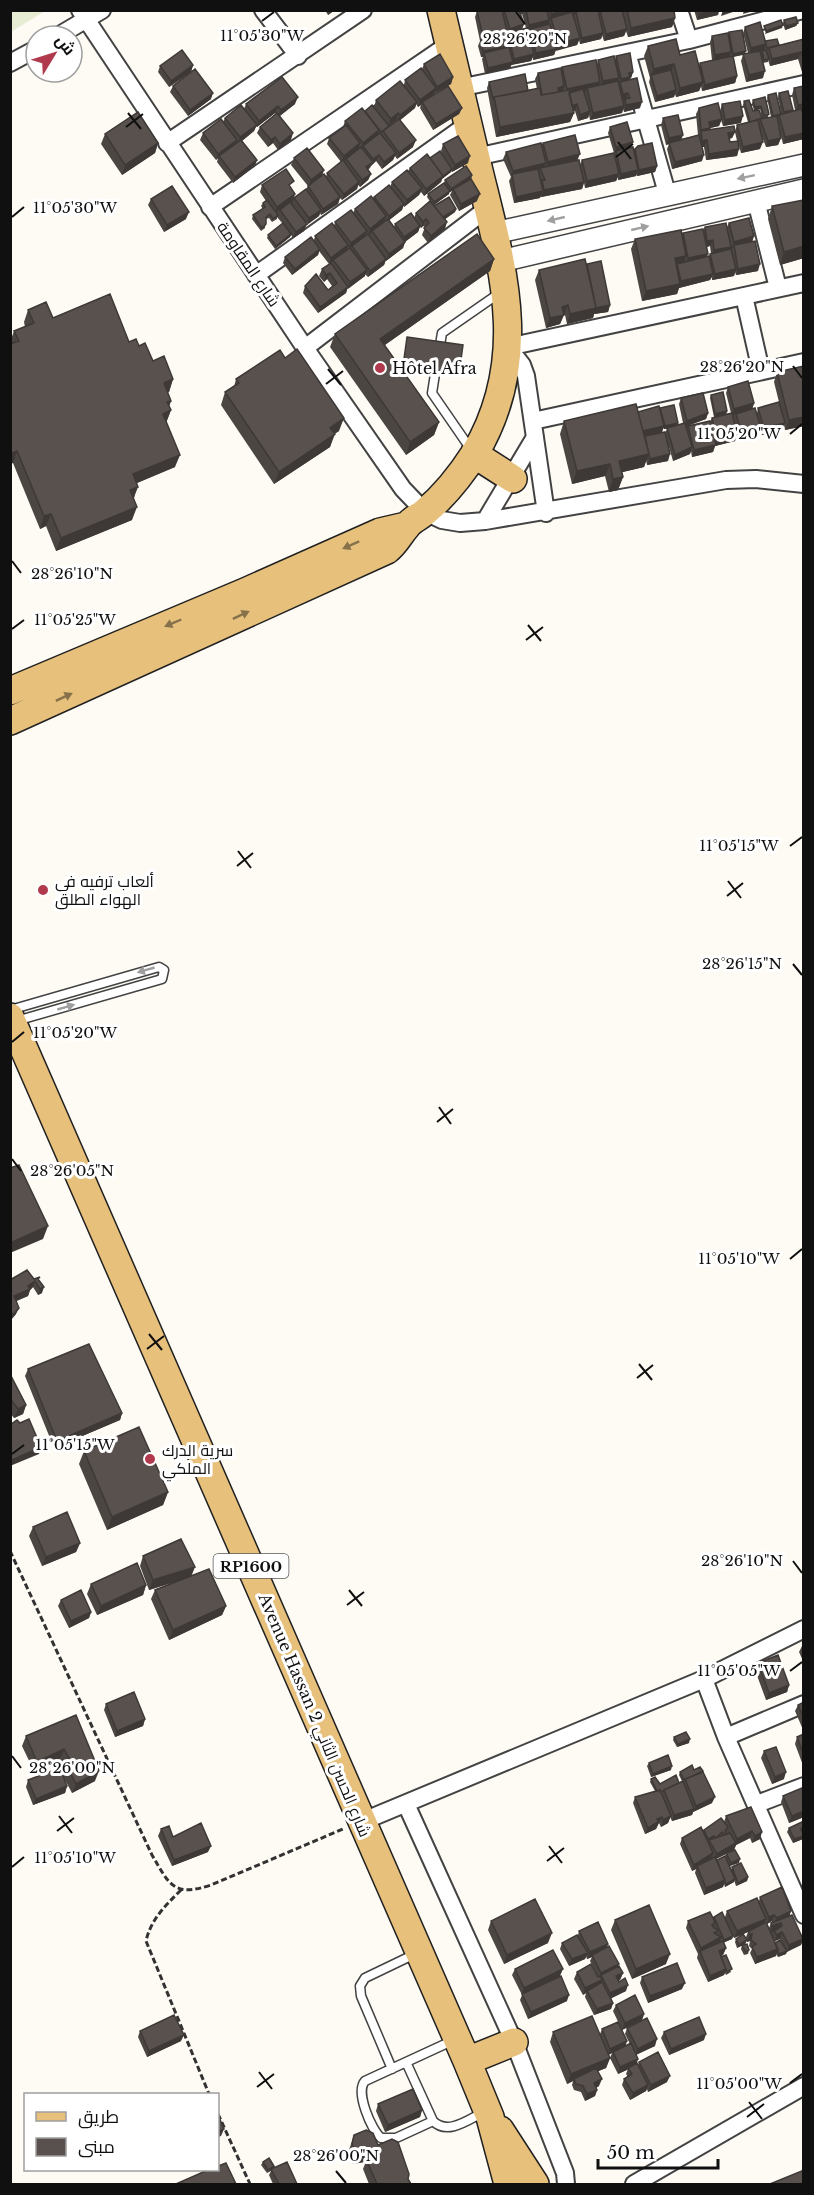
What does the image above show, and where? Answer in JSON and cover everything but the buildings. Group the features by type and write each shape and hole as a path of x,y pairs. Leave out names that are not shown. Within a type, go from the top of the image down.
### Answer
{"main road":[{"path":"10,721 387,550 449,488 474,454 494,413 506,369 508,347 506,288 441,10"},
{"path":"474,454 513,479"},
{"path":"10,691 245,592 380,532 416,519"},
{"name":"Avenue Hassan 2 شارع الحسن الثاني","path":"11,1016 462,2050 489,2114 508,2184"},
{"path":"462,2050 514,2042"},
{"name":"Avenue Hassan 2 شارع الحسن الثاني","path":"489,2114 535,2184"}],"street":[{"path":"83,15 102,10"},
{"path":"263,10 297,56"},
{"path":"167,142 363,10"},
{"path":"679,10 689,40"},
{"path":"459,88 689,40 803,10"},
{"name":"شارع المقاومة","path":"83,15 305,348 403,489 416,519"},
{"path":"210,207 449,44"},
{"path":"627,52 667,193"},
{"path":"10,63 24,55"},
{"path":"476,157 647,121 804,84"},
{"path":"256,275 468,124"},
{"path":"305,348 491,221 667,193 804,165"},
{"path":"501,261 804,190"},
{"path":"756,201 778,288"},
{"path":"546,513 526,376 522,365 508,347 804,283"},
{"path":"744,296 761,371"},
{"path":"534,429 804,362"},
{"path":"485,521 513,479 534,429"},
{"path":"416,519 460,523 485,521 546,513 726,480 756,479 804,484"},
{"path":"361,1822 704,1679 804,1629"},
{"path":"704,1679 726,1737 797,1878 804,1916"},
{"path":"726,1737 804,1704"},
{"path":"758,1804 804,1786"},
{"path":"406,1804 514,2042 565,2173 566,2184"},
{"path":"634,2184 804,2086"}],"lane":[{"path":"440,345 442,333 506,288"},
{"path":"435,374 432,393 474,454"},
{"path":"159,967 164,970 162,979 119,992 11,1016 115,979 159,967"},
{"path":"115,979 119,992"},
{"path":"392,2069 361,1996 360,1986 364,1978 418,1952"},
{"path":"433,2121 391,2140 378,2135 361,2097 360,2088 366,2081 406,2062 462,2050"},
{"path":"406,2062 433,2121 440,2127 450,2128 489,2114"}],"path":[{"path":"10,1551 152,1855 164,1876 181,1890 190,1892 211,1885 361,1822"},
{"path":"181,1890 158,1913 148,1930 146,1941 209,2093"},
{"path":"219,2116 250,2184"}],"green space":[{"path":"11,10 45,10 45,11 11,32"}],"place":[{"name":"Hôtel Afra","path":"380,368"},
{"name":"ألعاب ترفيه في الهواء الطلق","path":"43,890"},
{"name":"سرية الدرك الملكي","path":"150,1459"}]}
